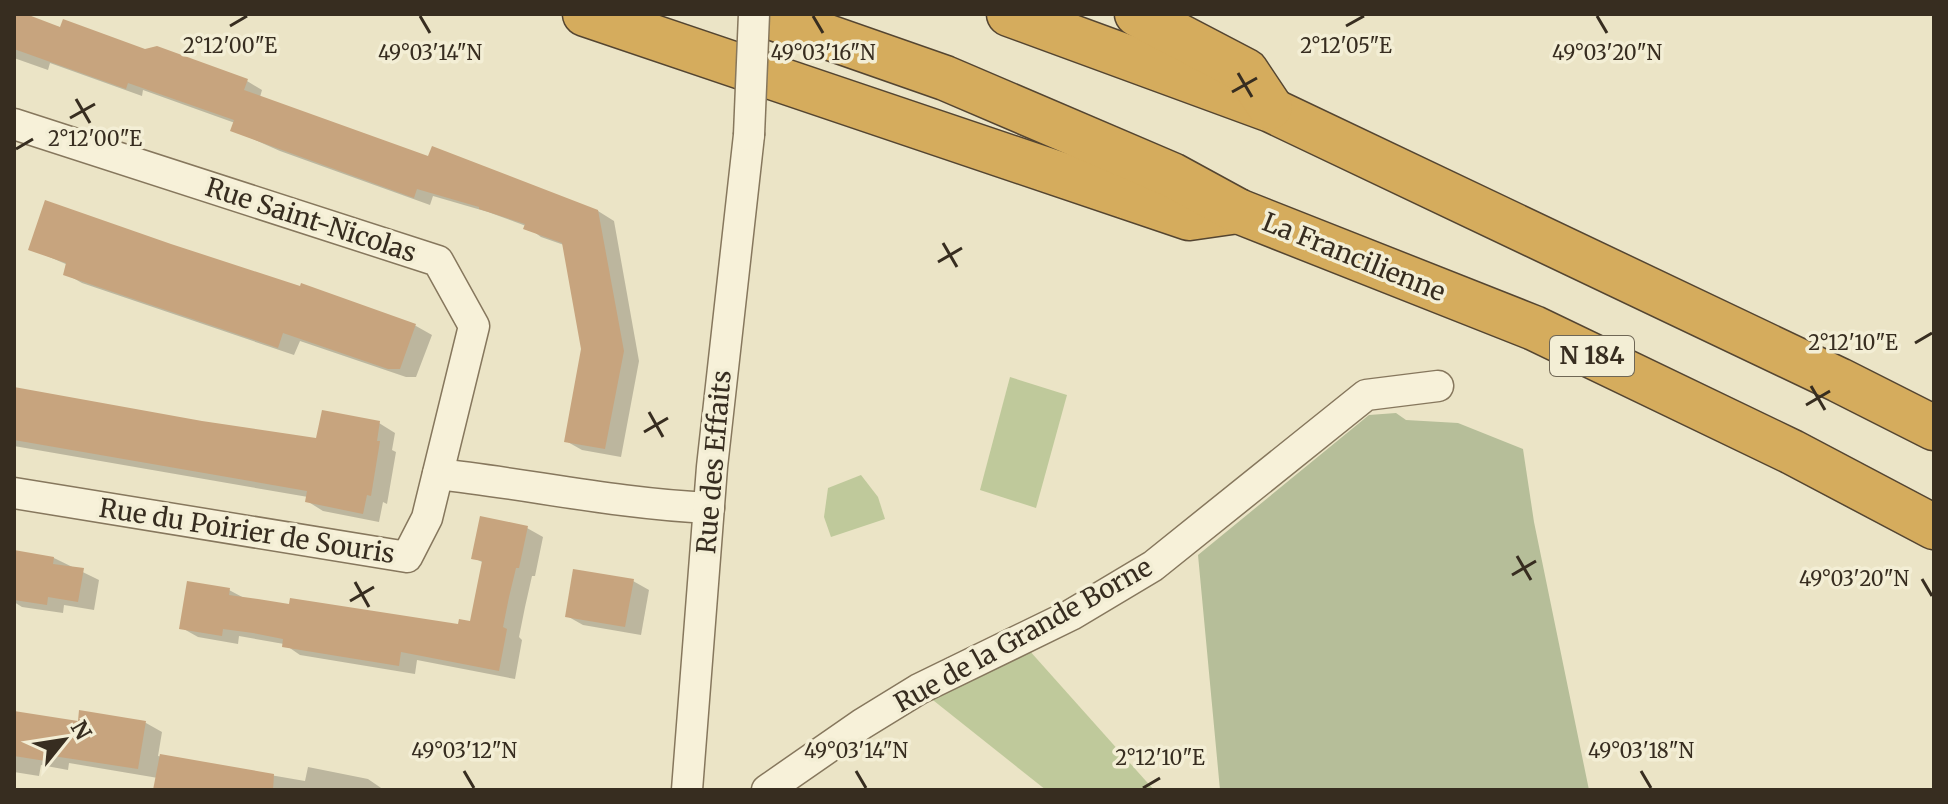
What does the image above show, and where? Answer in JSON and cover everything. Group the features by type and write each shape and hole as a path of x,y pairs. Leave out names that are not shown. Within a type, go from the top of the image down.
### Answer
{"highway":[{"path":"585,14 1189,218 1238,211"},
{"name":"La Francilienne","path":"762,14 945,78 1172,175 1238,211 1534,328 1792,452 1934,527"},
{"path":"1009,14 1271,110 1934,428"},
{"path":"1137,14 1246,71 1271,110"}],"street":[{"name":"Rue des Effaits","path":"687,790 709,508 749,135 754,14"},
{"name":"Rue Saint-Nicolas","path":"14,124 438,261 474,326 438,474"},
{"name":"Rue de la Grande Borne","path":"767,790 919,689 1071,615 1153,566 1366,395 1438,386"},
{"name":"Rue du Poirier de Souris","path":"14,493 407,557 427,518 438,474"},
{"path":"438,474 506,481 662,506 709,508"}],"green space":[{"path":"1010,377 1067,395 1036,508 980,490"},
{"path":"1396,413 1406,420 1458,423 1523,449 1534,522 1589,790 1220,790 1198,555 1369,415"},
{"path":"861,475 878,497 885,519 831,537 824,517 828,488"},
{"path":"1020,640 1154,790 1046,790 919,689"}],"building":[{"path":"14,14 26,14 60,27 63,19 145,49 157,46 248,79 244,90 428,156 432,146 598,210 624,351 605,449 564,442 581,349 562,243 523,229 525,224 479,207 417,189 414,198 230,131 234,120 128,83 126,89 14,49"},
{"path":"45,200 300,286 301,283 416,324 400,369 388,369 283,333 278,348 63,275 66,263 28,250"},
{"path":"14,387 316,438 322,410 380,421 371,496 367,495 363,514 305,502 307,491 14,440"},
{"path":"480,516 528,526 503,627 507,629 499,671 401,652 399,666 282,647 283,639 253,633 223,629 222,636 179,629 187,581 230,588 229,595 289,604 290,598 458,624 459,619 470,621 482,561 471,559"},
{"path":"14,550 54,557 53,564 84,568 78,602 48,597 47,605 14,600"},
{"path":"573,569 634,579 625,627 565,617"},
{"path":"79,710 146,721 138,769 53,756 52,762 14,756 14,711 78,721"},
{"path":"160,754 274,774 273,790 153,790"}]}
